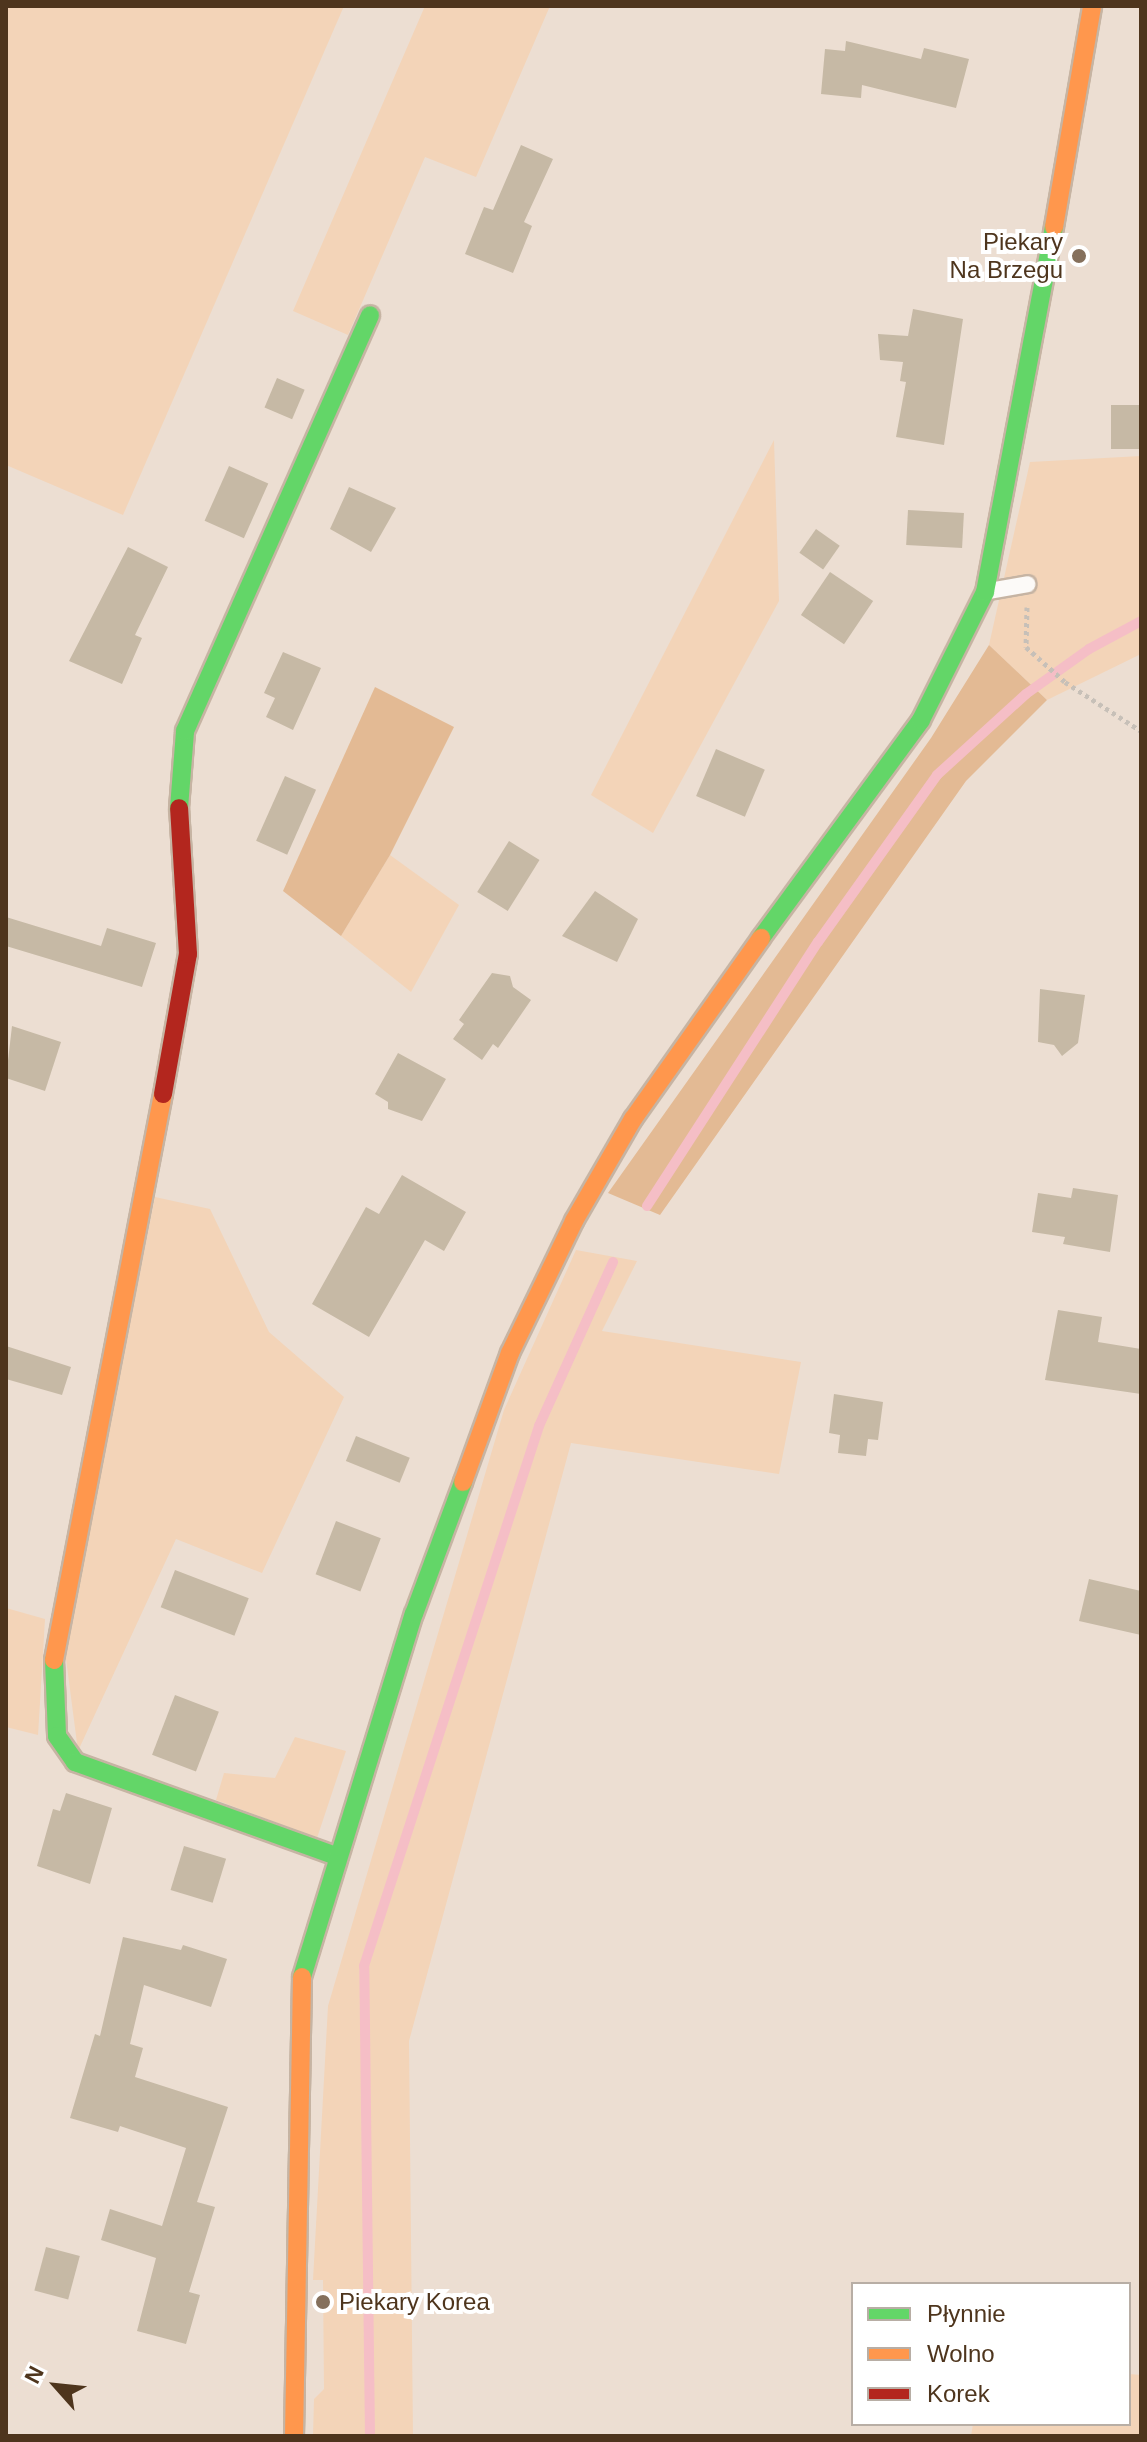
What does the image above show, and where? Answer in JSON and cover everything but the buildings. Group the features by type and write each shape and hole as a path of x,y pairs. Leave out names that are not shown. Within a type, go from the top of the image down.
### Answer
{"street":[{"path":"294,2436 302,1967 414,1614 510,1353 574,1221 633,1119 688,1038 921,720 947,677 985,592 1012,470 1092,6"},
{"path":"336,1856 226,1814 117,1781 75,1762 57,1736 53,1647 143,1209 188,954 179,808 185,731 370,315"}],"lane":[{"path":"985,592 1027,584"}],"path":[{"path":"1027,584 1026,647 1065,682 1141,731"}],"shaded area":[{"path":"6,6 344,6 123,515 6,465"},
{"path":"425,6 550,6 476,177 425,157 348,335 293,311"},
{"path":"774,440 779,601 653,833 591,795"},
{"path":"1141,456 1141,654 1047,700 989,645 1030,462"},
{"path":"989,645 1047,700 966,781 660,1215 608,1193 931,738"},
{"path":"375,687 454,727 390,855 341,936 283,891"},
{"path":"390,855 459,905 411,992 341,936"},
{"path":"155,1197 210,1209 269,1332 344,1397 262,1573 176,1539 78,1751 65,1651"},
{"path":"576,1250 637,1261 602,1331 801,1362 779,1474 571,1443 409,2041 413,2436 313,2436 314,2399 324,2389 323,2280 313,2280 328,2006 504,1410"},
{"path":"6,1608 45,1619 38,1735 6,1727"},
{"path":"295,1737 346,1751 317,1838 216,1800 224,1773 275,1778"},
{"path":"1131,2374 1141,2375 1141,2436 971,2436 973,2426 1131,2426"}],"waterway":[{"path":"647,1206 818,942 937,775 1026,694 1089,649 1141,621"},
{"path":"370,2436 364,1966 539,1426 613,1262"}],"traffic: fast":[{"path":"761,938 921,720 985,592 1054,227"},
{"path":"179,808 185,731 370,315"},
{"path":"302,1977 414,1614 463,1482"},
{"path":"54,1660 57,1736 75,1762 336,1856"}],"traffic: slow":[{"path":"1054,227 1092,6"},
{"path":"463,1482 510,1353 574,1221 633,1119 761,938"},
{"path":"54,1660 163,1094"},
{"path":"294,2436 302,1977"}],"traffic: jam":[{"path":"163,1094 188,954 179,808"}],"place":[{"name":"Piekary Na Brzegu","path":"1079,256"},
{"name":"Piekary Korea","path":"323,2302"}]}
